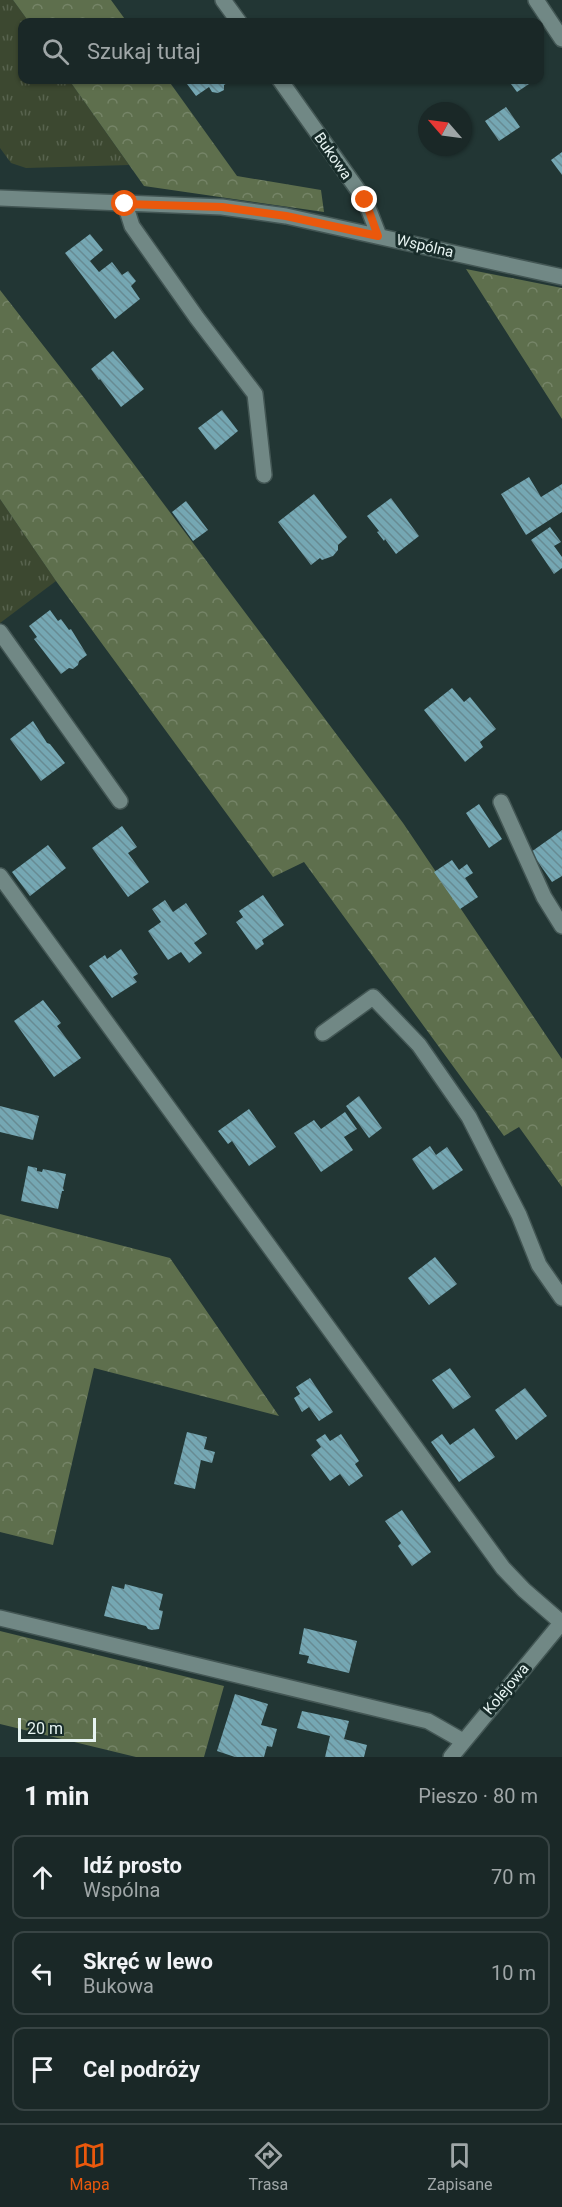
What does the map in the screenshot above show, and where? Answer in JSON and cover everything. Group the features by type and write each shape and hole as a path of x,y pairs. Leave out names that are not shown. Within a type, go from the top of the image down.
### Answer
{"street":[{"path":"224,0 236,18"},
{"path":"536,0 562,39"},
{"name":"Bukowa","path":"283,84 365,200 378,236"},
{"name":"Wspólna","path":"0,198 222,207 286,216 562,277"},
{"path":"125,204 132,226 197,318 255,394 264,475"},
{"path":"0,632 120,801"},
{"path":"501,802 544,897 562,926"},
{"path":"0,876 503,1568 524,1590 562,1622"},
{"path":"323,1033 373,997 419,1045 470,1117 519,1215 539,1265 562,1298"},
{"path":"0,1618 428,1721 462,1741"},
{"name":"Kolejowa","path":"451,1757 562,1622"}],"green space":[{"path":"0,0 13,0 26,18 18,18 18,84 72,84 129,165 26,168 11,163 0,148"},
{"path":"13,0 111,0 124,18 26,18"},
{"path":"72,84 171,84 237,176 321,190 324,212 144,186"},
{"path":"466,269 562,288 562,419"},
{"path":"0,290 85,399 403,823 562,1059 562,1187 519,1127 504,1136 304,862 273,877 56,581 0,499"},
{"path":"0,499 56,581 0,623"},
{"path":"0,1214 170,1258 279,1416 94,1368 53,1545 0,1532"},
{"path":"0,1631 224,1686 204,1757 136,1757 0,1724"}],"building":[{"path":"187,84 226,84 224,90 218,93 212,92 209,87 196,96"},
{"path":"511,84 529,84 517,92"},
{"path":"506,107 520,127 499,141 485,121"},
{"path":"562,152 562,175 551,160"},
{"path":"90,234 103,250 90,261 99,272 112,262 122,275 128,271 136,281 131,286 140,299 115,319 65,253"},
{"path":"113,351 144,389 121,407 91,369"},
{"path":"222,410 238,431 215,450 198,428"},
{"path":"529,477 541,497 562,484 562,512 526,535 501,494"},
{"path":"314,494 347,537 338,545 338,550 333,556 322,560 320,558 311,565 278,522"},
{"path":"391,498 419,536 396,554 367,516"},
{"path":"186,501 208,530 193,541 172,512"},
{"path":"550,527 561,542 554,546 562,557 562,568 554,574 531,540"},
{"path":"50,610 58,621 61,619 69,630 71,629 87,655 73,669 69,668 61,674 34,639 37,637 29,626"},
{"path":"452,688 464,702 470,697 496,729 480,742 483,747 465,762 424,710"},
{"path":"33,721 47,743 65,763 41,781 10,739"},
{"path":"479,804 502,839 489,848 466,813"},
{"path":"122,826 137,847 128,853 149,882 128,897 92,848"},
{"path":"562,830 562,876 552,882 531,852"},
{"path":"48,845 66,868 30,896 12,872"},
{"path":"452,860 459,870 467,864 473,873 465,878 478,897 460,909 434,872"},
{"path":"263,895 284,925 262,940 264,944 256,950 236,922 243,917 239,911"},
{"path":"165,900 173,912 186,903 207,934 194,943 202,953 189,963 181,952 168,960 148,931 161,922 152,909"},
{"path":"121,949 138,974 133,977 137,982 112,998 89,966 105,955 107,959"},
{"path":"43,1000 61,1023 57,1026 81,1058 54,1077 14,1021"},
{"path":"359,1096 382,1128 369,1138 346,1106"},
{"path":"0,1106 39,1116 33,1140 0,1132"},
{"path":"249,1109 276,1147 249,1166 232,1141 228,1144 218,1131"},
{"path":"345,1112 357,1129 344,1137 353,1150 321,1172 294,1133 314,1120 321,1129"},
{"path":"430,1146 436,1155 447,1147 463,1170 433,1190 412,1159"},
{"path":"28,1166 37,1168 37,1171 42,1172 43,1169 66,1174 64,1191 62,1191 58,1209 21,1201"},
{"path":"435,1257 457,1284 429,1305 408,1278"},
{"path":"450,1368 471,1397 453,1409 432,1380"},
{"path":"310,1378 333,1412 319,1421 309,1407 302,1412 294,1398 300,1394 296,1387"},
{"path":"525,1388 547,1416 516,1440 495,1410"},
{"path":"474,1428 495,1457 459,1482 431,1442 442,1434 450,1445"},
{"path":"187,1432 207,1437 204,1449 215,1452 212,1463 201,1460 195,1489 174,1484"},
{"path":"325,1434 330,1441 341,1434 359,1461 355,1464 363,1476 349,1486 340,1474 330,1481 311,1455 321,1447 316,1440"},
{"path":"402,1510 431,1552 412,1566 398,1546 401,1543 385,1521"},
{"path":"125,1584 163,1594 159,1610 163,1611 159,1629 152,1630 146,1626 104,1616 112,1586 124,1589"},
{"path":"304,1628 357,1641 349,1673 307,1663 309,1656 299,1654"},
{"path":"235,1694 268,1704 261,1725 277,1729 272,1747 267,1746 264,1757 235,1757 217,1751"},
{"path":"302,1711 349,1721 344,1739 367,1745 364,1757 325,1757 330,1736 297,1728"}],"route":[{"path":"125,204 222,207 286,216 346,231 378,236 365,200"}]}
